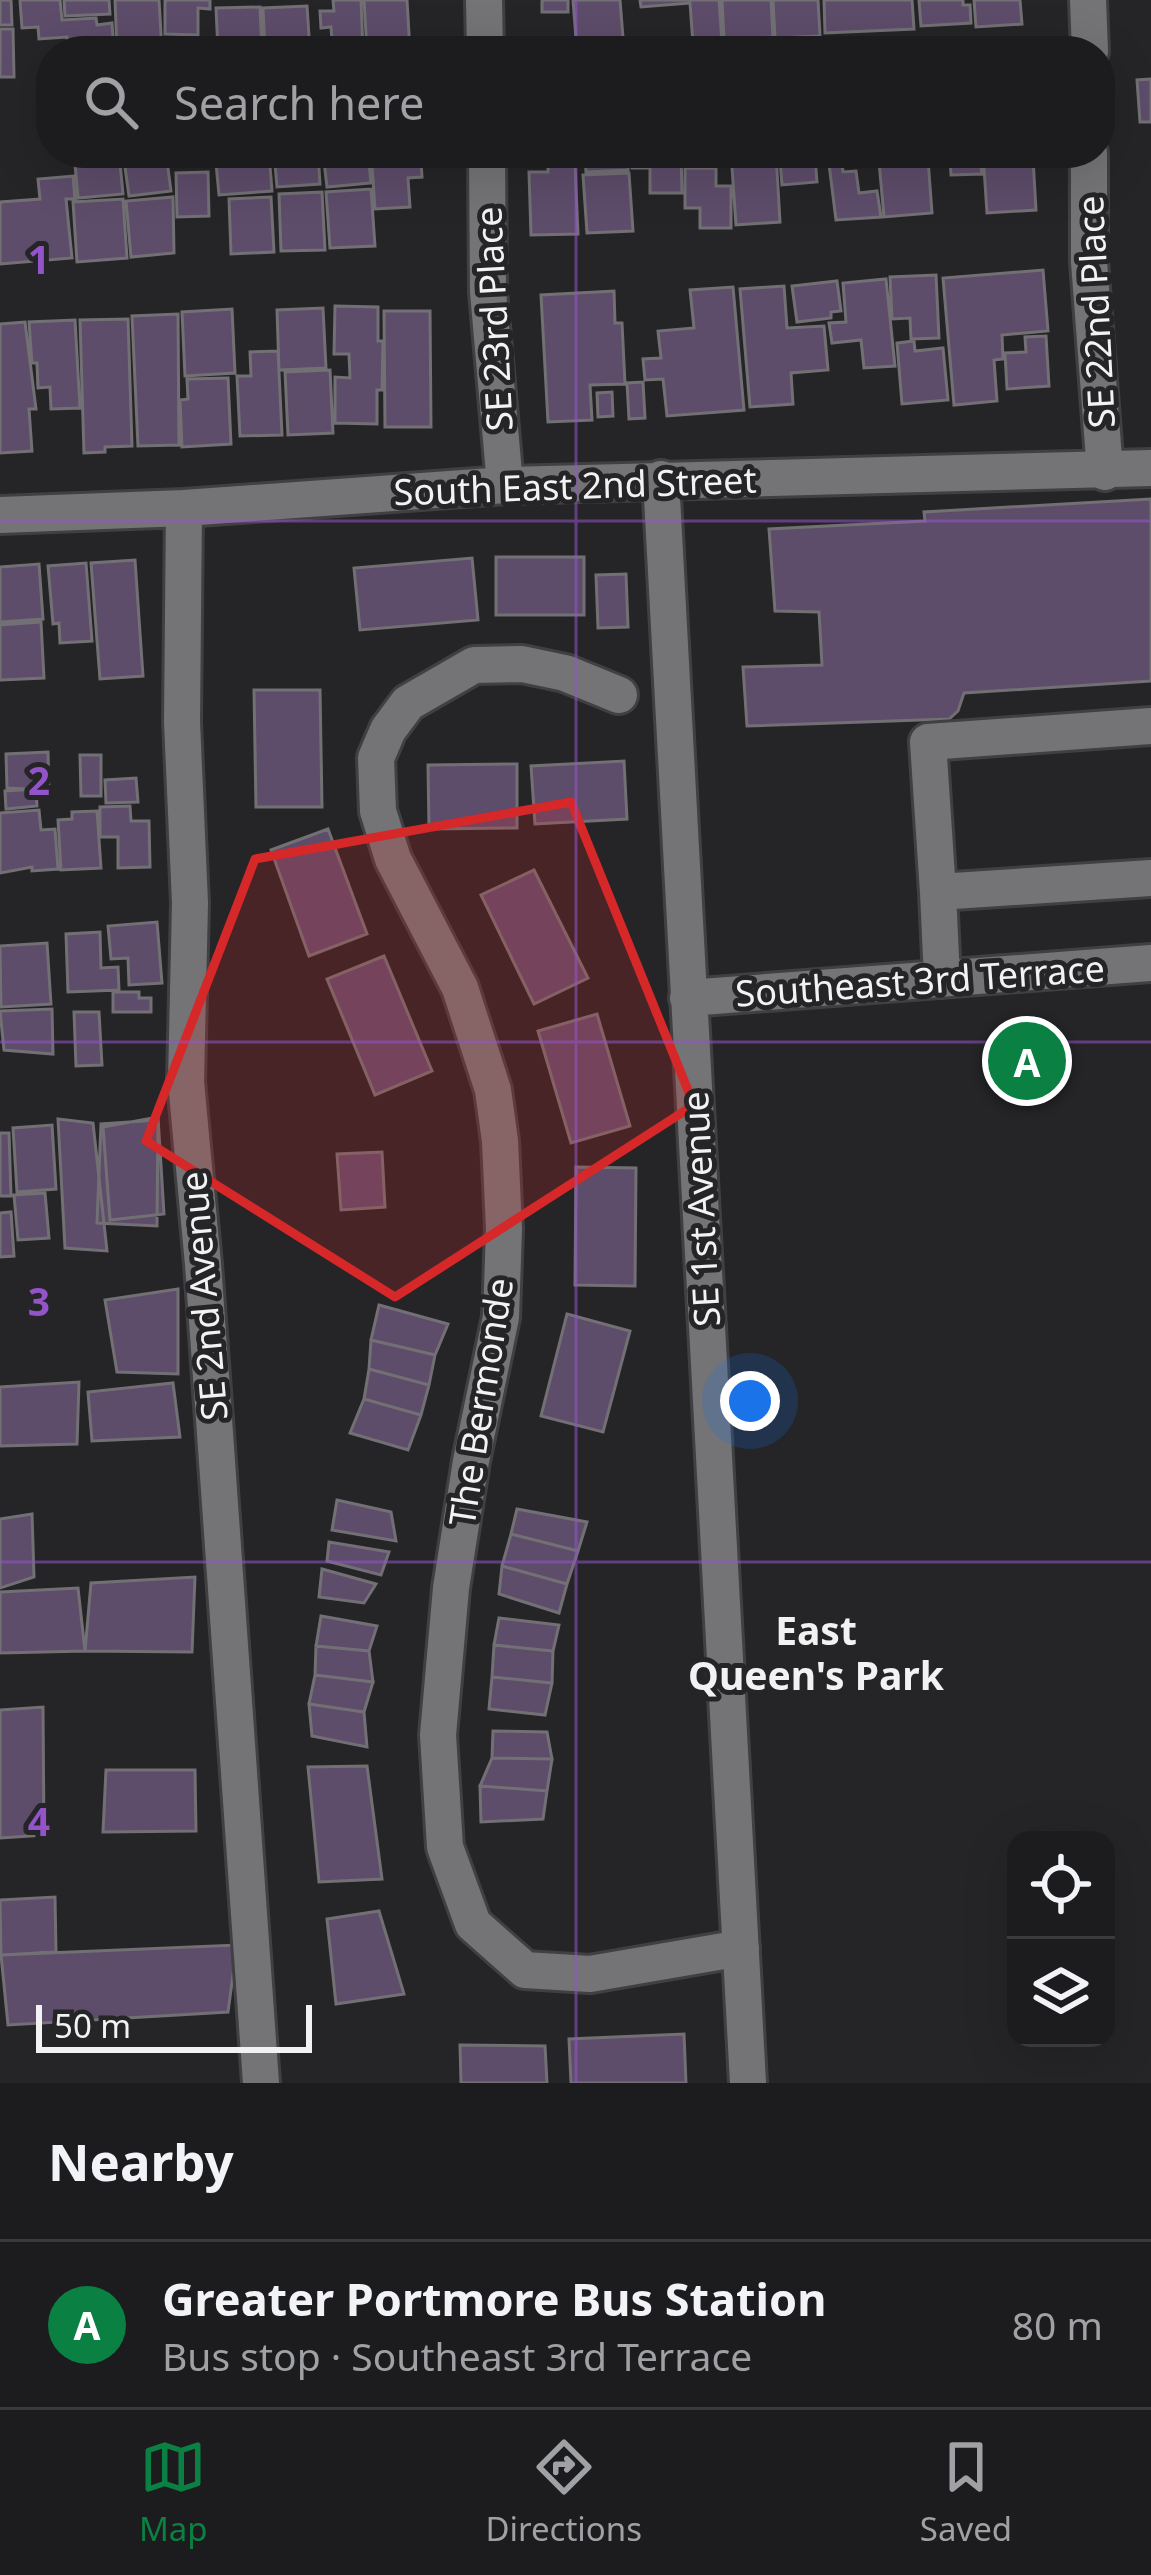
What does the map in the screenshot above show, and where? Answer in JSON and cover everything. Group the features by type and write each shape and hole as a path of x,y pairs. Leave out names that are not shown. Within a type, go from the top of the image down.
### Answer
{"street":[{"path":"484,0 485,36"},
{"path":"1088,0 1089,36"},
{"name":"SE 23rd Place","path":"487,168 488,292 505,485"},
{"name":"SE 22nd Place","path":"1089,168 1089,262 1106,472"},
{"name":"South East 2nd Street","path":"0,515 184,508 505,485 1151,468"},
{"name":"SE 1st Avenue","path":"662,479 748,2083"},
{"name":"SE 2nd Avenue","path":"184,508 182,722 190,903 186,1082 261,2083"},
{"name":"The Bermonde","path":"620,695 565,673 521,664 474,665 408,703 388,730 376,758 378,811 393,859 460,988 493,1090 500,1141 501,1317 470,1461 451,1588 438,1736 445,1847 472,1924 525,1970 590,1975 741,1948"},
{"path":"942,979 928,742 1151,726"},
{"path":"938,892 1151,878"},
{"name":"Southeast 3rd Terrace","path":"688,998 1151,963"}],"highlighted area":[{"path":"571,802 694,1105 395,1297 146,1141 255,859"}],"building":[{"path":"0,0 11,0 12,25 0,25"},
{"path":"20,0 60,0 62,20 96,18 97,25 112,23 113,36 39,36 38,27 22,28"},
{"path":"64,0 109,0 110,14 65,16"},
{"path":"115,0 159,0 161,36 116,36"},
{"path":"165,0 210,0 210,9 198,8 198,35 165,34"},
{"path":"333,0 361,0 362,36 332,36 331,27 321,28 320,11 334,11"},
{"path":"364,0 407,0 409,36 366,36"},
{"path":"542,0 568,0 568,12 542,12"},
{"path":"573,0 620,0 623,36 576,36"},
{"path":"640,0 719,0 722,36 692,36 690,3 641,7"},
{"path":"722,0 771,0 773,36 724,36"},
{"path":"773,0 818,0 820,36 775,36"},
{"path":"824,0 912,0 914,29 825,33"},
{"path":"919,0 963,0 963,5 970,5 971,23 921,26"},
{"path":"974,0 1020,0 1022,24 976,27"},
{"path":"307,6 309,36 264,36 263,8"},
{"path":"260,7 261,36 217,36 216,8"},
{"path":"0,29 13,29 14,77 0,77"},
{"path":"1151,79 1151,122 1140,122 1137,80"},
{"path":"75,168 120,168 123,194 78,198"},
{"path":"125,168 168,168 171,191 129,196"},
{"path":"216,168 270,168 272,191 219,195"},
{"path":"275,168 319,168 320,184 277,187"},
{"path":"325,168 370,168 371,183 327,187"},
{"path":"372,168 421,168 422,177 408,178 410,207 375,209"},
{"path":"548,168 575,168 578,234 531,235 529,172 548,172"},
{"path":"586,168 628,168 628,170 586,172"},
{"path":"650,168 681,168 682,193 650,193"},
{"path":"685,168 716,168 716,186 731,186 731,228 700,228 700,208 685,208"},
{"path":"732,168 777,168 780,222 736,225"},
{"path":"781,168 816,168 817,182 782,185"},
{"path":"830,168 856,171 859,193 877,191 881,217 836,220"},
{"path":"880,168 929,168 932,213 884,217"},
{"path":"951,168 981,168 982,174 951,175"},
{"path":"984,168 1034,168 1036,210 987,213"},
{"path":"208,172 209,216 177,217 176,173"},
{"path":"629,173 633,231 587,233 583,175"},
{"path":"73,176 75,199 66,199 72,258 0,264 0,202 40,199 38,179"},
{"path":"371,189 375,246 330,248 326,192"},
{"path":"322,192 325,250 281,251 279,194"},
{"path":"173,197 174,253 131,257 126,201"},
{"path":"271,197 274,252 231,254 229,199"},
{"path":"123,199 127,258 77,262 73,202"},
{"path":"1043,270 1048,331 1002,335 1003,359 994,360 997,401 954,405 943,278"},
{"path":"936,275 939,338 911,339 910,318 892,319 890,277"},
{"path":"886,279 895,366 864,368 861,340 832,343 829,323 846,322 843,283"},
{"path":"837,281 841,311 831,312 831,318 797,322 792,286"},
{"path":"784,286 787,328 824,326 828,370 791,373 793,404 750,407 740,289"},
{"path":"733,287 744,410 667,416 663,379 645,380 643,359 661,358 658,331 694,328 690,290"},
{"path":"614,291 615,323 622,323 625,384 590,385 592,420 548,422 541,295"},
{"path":"335,306 378,307 378,341 383,341 377,424 335,423 335,377 350,378 349,354 334,354"},
{"path":"323,308 326,368 279,370 277,310"},
{"path":"232,309 235,373 185,376 182,312"},
{"path":"384,311 430,311 431,427 385,427"},
{"path":"178,314 179,445 138,446 132,316"},
{"path":"128,319 132,446 84,453 80,320"},
{"path":"75,320 80,408 51,409 50,387 38,388 29,322"},
{"path":"25,322 36,409 29,409 32,451 0,453 0,324"},
{"path":"1046,336 1049,386 1007,389 1005,353 1026,352 1025,337"},
{"path":"914,341 915,351 943,348 948,400 902,404 897,343"},
{"path":"278,351 282,435 240,436 237,376 251,376 250,352"},
{"path":"330,370 333,433 288,435 285,372"},
{"path":"228,378 231,444 182,447 180,400 188,399 187,379"},
{"path":"643,382 645,418 629,419 627,383"},
{"path":"612,392 613,416 598,417 597,393"},
{"path":"1151,499 1151,681 964,693 958,711 949,719 747,726 743,667 822,665 819,612 775,611 769,529 925,521 924,512"},
{"path":"496,557 584,557 584,615 496,615"},
{"path":"472,558 478,620 360,630 354,568"},
{"path":"135,560 143,676 100,679 91,563"},
{"path":"86,563 92,641 60,643 59,623 53,624 48,566"},
{"path":"39,564 43,619 0,622 0,567"},
{"path":"626,574 628,627 598,628 596,575"},
{"path":"41,622 44,678 0,680 0,625"},
{"path":"254,690 320,690 322,807 256,807"},
{"path":"48,752 49,790 7,788 6,754"},
{"path":"80,755 101,755 101,796 81,796"},
{"path":"624,761 627,819 535,824 531,766"},
{"path":"517,764 517,828 429,829 428,765"},
{"path":"136,778 138,802 106,803 105,780"},
{"path":"36,789 37,806 6,809 5,791"},
{"path":"130,806 131,821 149,821 150,867 118,868 118,837 100,837 100,807"},
{"path":"39,810 41,830 55,829 58,869 32,871 32,867 0,873 0,813"},
{"path":"97,811 101,868 61,870 58,820 72,819 72,812"},
{"path":"328,829 367,934 309,956 271,850"},
{"path":"534,870 588,978 534,1004 481,895"},
{"path":"157,922 162,983 129,985 128,958 111,959 108,926"},
{"path":"100,932 101,968 118,967 119,990 68,992 66,934"},
{"path":"47,943 51,1004 1,1007 0,946"},
{"path":"384,956 432,1071 375,1095 327,979"},
{"path":"113,992 139,992 139,998 151,998 151,1012 113,1012"},
{"path":"52,1009 53,1054 4,1050 0,1011"},
{"path":"74,1012 99,1012 102,1065 76,1066"},
{"path":"597,1014 630,1126 571,1143 538,1031"},
{"path":"158,1117 164,1214 110,1220 103,1127"},
{"path":"58,1119 93,1123 107,1251 65,1248"},
{"path":"158,1120 157,1226 97,1223 101,1124"},
{"path":"52,1125 56,1189 17,1192 13,1128"},
{"path":"0,1133 9,1133 11,1196 0,1196"},
{"path":"382,1152 385,1207 341,1210 337,1154"},
{"path":"576,1167 636,1168 635,1286 575,1285"},
{"path":"45,1193 49,1238 18,1240 14,1195"},
{"path":"11,1212 14,1256 0,1257 0,1213"},
{"path":"178,1289 178,1374 117,1372 105,1300"},
{"path":"379,1305 448,1324 435,1355 371,1340"},
{"path":"567,1314 630,1331 603,1432 541,1416"},
{"path":"371,1340 435,1355 429,1385 369,1369"},
{"path":"369,1369 429,1385 421,1415 364,1399"},
{"path":"79,1382 77,1444 0,1446 0,1387"},
{"path":"173,1383 180,1437 92,1441 88,1392"},
{"path":"364,1399 421,1415 408,1450 350,1433"},
{"path":"337,1500 391,1512 396,1541 332,1530"},
{"path":"517,1509 587,1522 578,1551 511,1534"},
{"path":"32,1514 34,1577 0,1588 0,1519"},
{"path":"511,1534 578,1551 567,1584 502,1566"},
{"path":"329,1542 389,1552 381,1575 327,1561"},
{"path":"502,1566 567,1584 559,1613 499,1594"},
{"path":"322,1569 376,1584 364,1603 319,1597"},
{"path":"195,1577 192,1652 85,1651 91,1583"},
{"path":"78,1588 85,1651 0,1653 0,1592"},
{"path":"321,1616 377,1626 369,1651 316,1646"},
{"path":"499,1618 559,1625 553,1651 494,1645"},
{"path":"494,1645 553,1651 552,1683 492,1677"},
{"path":"316,1646 369,1651 373,1682 315,1675"},
{"path":"315,1675 373,1682 364,1712 309,1704"},
{"path":"492,1677 552,1683 545,1715 489,1709"},
{"path":"309,1704 364,1712 367,1747 312,1736"},
{"path":"43,1707 44,1835 0,1838 0,1710"},
{"path":"493,1731 547,1732 552,1759 492,1758"},
{"path":"492,1758 552,1759 547,1791 480,1786"},
{"path":"367,1766 382,1879 319,1882 308,1767"},
{"path":"106,1770 195,1770 196,1831 103,1832"},
{"path":"480,1786 547,1791 543,1819 481,1822"},
{"path":"55,1897 56,1952 1,1955 0,1900"},
{"path":"379,1911 404,1994 336,2004 327,1919"},
{"path":"237,1945 228,2012 8,2025 1,1955"},
{"path":"684,2034 686,2083 571,2083 569,2039"},
{"path":"460,2045 545,2046 547,2083 461,2083"}],"place":[{"name":"Greater Portmore Bus Station","path":"1027,1061"}],"district":[{"name":"East Queen's Park","path":"816,1654"}]}
